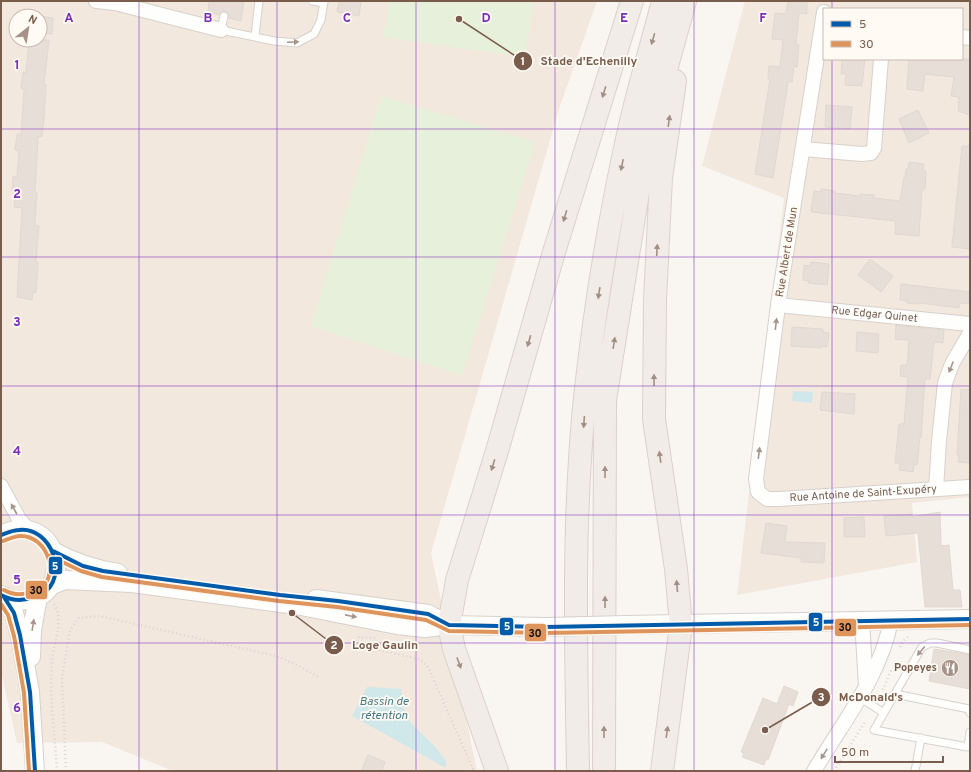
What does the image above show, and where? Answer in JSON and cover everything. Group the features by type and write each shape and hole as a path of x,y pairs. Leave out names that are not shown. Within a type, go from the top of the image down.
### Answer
{"highway":[{"path":"497,771 454,649 449,625 457,580 497,451 554,252 632,1"},
{"path":"578,771 575,600 581,456 586,389 597,304 612,214 630,128 664,1"},
{"path":"662,771 681,625 676,569 654,419 654,300 661,178 686,1"},
{"path":"604,771 605,400 646,142 686,1"}],"street":[{"path":"96,1 116,3 222,23"},
{"name":"Rue Albert de Mun","path":"758,492 756,479 778,305 823,17"},
{"path":"803,149 862,154 871,153 874,148 881,60"},
{"name":"Rue Edgar Quinet","path":"778,305 970,324"},
{"path":"936,489 945,383 952,364 970,333"},
{"path":"1,486 19,519 29,531"},
{"name":"Rue Antoine de Saint-Exupéry","path":"758,492 767,499 779,499 970,486"},
{"path":"1,535 17,529 29,531 42,537 49,543 56,560 54,578 44,591 32,630 30,692 35,771"},
{"path":"53,551 83,566 103,570 428,614 449,625"},
{"path":"2,596 12,600 30,600 65,580 132,583 296,605 403,626 425,628 449,625 546,627 970,619"},
{"path":"2,596 14,613 19,631 30,692"},
{"path":"862,620 863,692"},
{"path":"814,771 863,692 878,664 886,643 891,620"}],"lane":[{"path":"255,36 259,1"},
{"path":"222,23 255,36 274,41 297,43 314,34 321,20 324,2 312,1"},
{"path":"970,650 937,643 930,643 922,648 874,730 968,747 970,732"},
{"path":"863,692 884,713"},
{"path":"895,694 968,709 970,713"},
{"path":"915,771 921,738"}],"path":[{"path":"44,591 55,605 58,612 58,623 53,654 52,682 57,771"},
{"path":"66,771 62,678 70,630 79,618 100,616 276,656 297,665 320,678"},
{"path":"381,639 359,636 356,640 357,645 419,658 427,665 474,771"}],"shaded area":[{"path":"1,1 597,1 559,109 431,553 477,771 173,771 102,742 17,743 1,671"},
{"path":"745,1 970,1 970,497 912,503 917,562 737,595 784,198 702,166"}],"green space":[{"path":"389,1 534,1 525,57 383,37"},
{"path":"381,96 535,142 462,376 311,326"}],"water":[{"path":"793,391 813,392 812,403 792,401"},
{"name":"Bassin de rétention","path":"367,687 401,689 406,718 436,748 446,761 446,768 352,716"}],"building":[{"path":"209,1 244,1 241,21 229,18 229,14 225,11 222,11 219,15 208,12"},
{"path":"339,1 361,1 359,16 337,12"},
{"path":"788,1 807,1 807,14 799,13 796,45 799,45 797,67 794,66 792,82 788,82 773,178 755,174 770,79 768,79 769,66 780,67 783,40 772,39 775,13 786,14"},
{"path":"48,17 53,18 52,34 48,34"},
{"path":"49,40 44,84 46,85 42,136 38,137 35,225 39,226 36,262 38,263 36,293 33,292 32,300 17,297 22,208 14,207 15,193 12,192 13,176 17,177 19,151 15,150 17,134 21,134 24,90 21,88 23,72 26,73 28,48 48,48"},
{"path":"970,59 970,115 958,111 959,97 951,96 954,77 925,74 923,91 907,89 909,60"},
{"path":"842,60 865,60 862,86 845,85 846,74 841,74"},
{"path":"826,105 852,107 850,129 825,127"},
{"path":"918,110 929,133 909,143 899,119"},
{"path":"962,146 970,146 970,249 952,247"},
{"path":"909,162 924,164 923,171 926,171 925,189 922,189 919,236 895,234 896,221 811,212 814,191 821,192 821,189 835,191 835,193 860,196 860,194 874,195 873,198 900,201 904,177 906,169 908,169"},
{"path":"870,259 893,276 881,292 858,275"},
{"path":"811,262 829,264 827,285 808,283 809,281 803,280 804,265 810,266"},
{"path":"901,284 970,292 970,304 960,303 959,308 920,303 907,303 908,301 900,300"},
{"path":"896,325 944,330 943,343 934,342 930,379 925,379 921,438 920,437 917,465 914,464 913,472 899,470 900,463 895,463 899,424 904,424 908,377 900,376 901,365 907,365 909,340 895,339"},
{"path":"792,327 823,329 823,332 829,333 827,347 791,346"},
{"path":"857,332 879,334 878,353 856,351"},
{"path":"961,389 970,390 970,463 958,462 959,455 957,455"},
{"path":"822,392 855,394 854,414 820,410"},
{"path":"940,512 941,546 949,545 953,590 960,590 962,607 925,607 918,533 886,536 884,516 912,514 912,517"},
{"path":"864,517 865,537 844,537 844,518"},
{"path":"766,523 787,526 785,542 825,543 824,563 801,562 801,558 761,553"},
{"name":"Popeyes","path":"934,649 970,655 970,689 929,681"},
{"path":"784,686 798,692 793,706 789,704 768,760 766,759 764,765 742,757 744,753 741,752 763,698 777,704"},
{"path":"368,755 385,762 382,771 361,771"}],"transit line":[{"name":"5","path":"1,535 19,530 30,531 40,536 48,544 53,554 55,565 55,576 50,586 41,595 30,599 21,600 13,600 1,595"},
{"name":"30","path":"3,541 19,536 30,538 44,549 48,556 50,565 46,582 40,589 20,594 14,594 4,590"},
{"name":"5","path":"53,551 83,566 103,571 428,614 449,625 546,627 970,619"},
{"name":"30","path":"50,556 81,571 102,577 426,620 449,631 546,633 970,625"},
{"name":"5","path":"4,597 14,613 20,635 30,692 35,771"},
{"name":"30","path":"1,604 8,615 14,636 24,693 29,771"}],"place":[{"name":"Stade d'Echenilly","path":"459,19"},
{"name":"Loge Gaulin","path":"292,613"},
{"name":"Popeyes","path":"950,668"},
{"name":"McDonald's","path":"765,730"}]}
